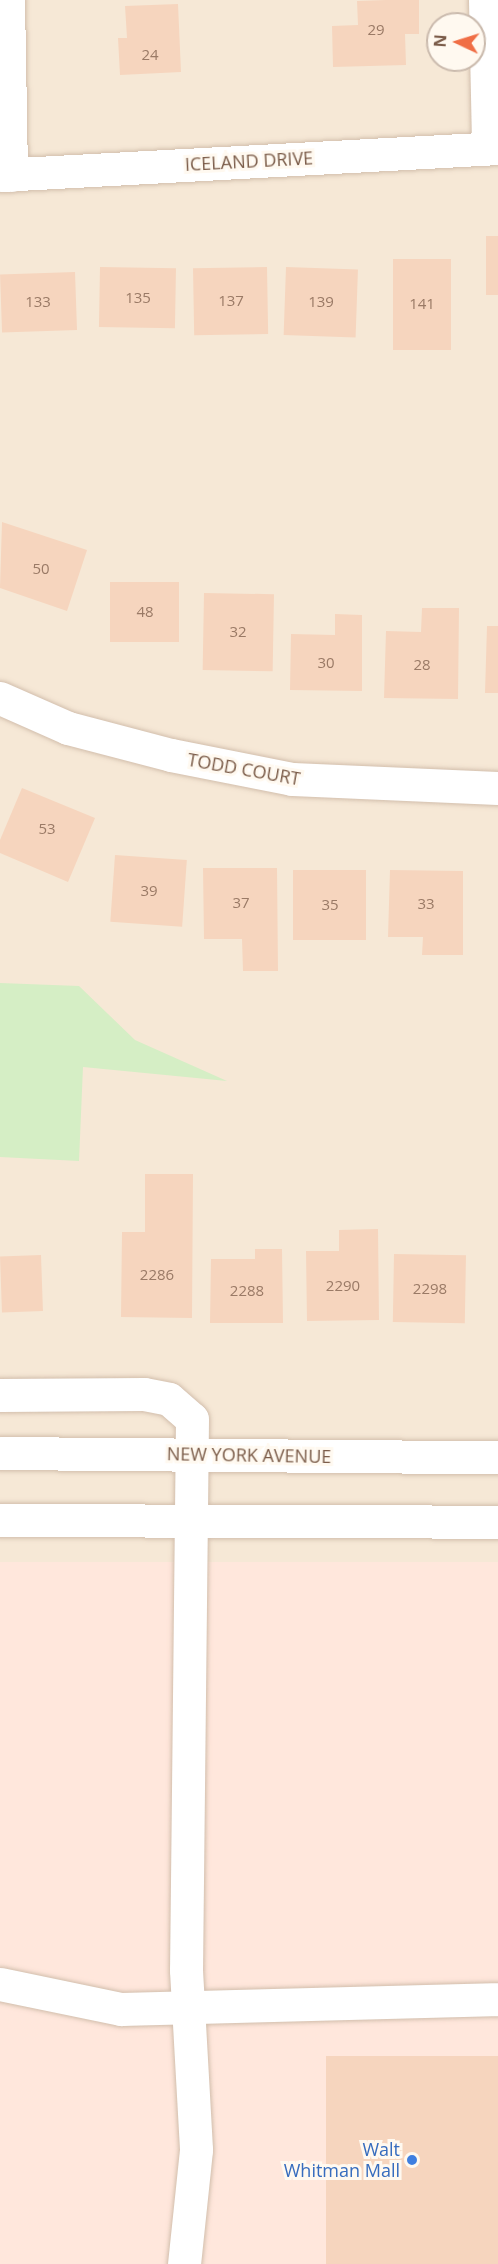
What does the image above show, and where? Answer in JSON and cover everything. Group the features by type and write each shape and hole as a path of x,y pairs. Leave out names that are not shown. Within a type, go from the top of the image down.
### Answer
{"street":[{"path":"5,175 8,0"},
{"path":"485,0 493,148"},
{"name":"ICELAND DRIVE","path":"5,175 493,148"},
{"name":"TODD COURT","path":"0,698 68,728 171,755 292,779 498,788"},
{"path":"0,1395 144,1394 170,1399 192,1419 188,2008 196,2150 184,2264"},
{"name":"NEW YORK AVENUE","path":"0,1453 498,1457"},
{"path":"0,1520 498,1522"},
{"path":"0,1984 121,2009 498,1999"}],"shaded area":[{"path":"0,0 498,0 498,1562 0,1566"},
{"path":"0,1562 498,1562 498,2264 0,2264"}],"green space":[{"path":"0,983 79,986 135,1040 227,1081 83,1067 79,1161 0,1157"}],"building":[{"path":"419,0 419,34 405,34 406,65 333,67 332,26 358,25 357,1"},
{"path":"178,4 181,72 120,75 118,38 127,38 125,6"},
{"path":"486,236 498,236 498,295 486,295"},
{"path":"393,259 451,259 451,350 393,350"},
{"path":"100,267 176,268 175,328 99,327"},
{"path":"267,267 268,334 194,335 193,268"},
{"path":"286,267 358,270 356,337 284,335"},
{"path":"75,272 77,330 2,333 0,275"},
{"path":"2,522 87,550 67,611 0,588"},
{"path":"110,582 179,582 179,642 110,642"},
{"path":"204,593 274,594 273,671 203,670"},
{"path":"422,608 459,608 458,699 384,698 386,631 421,632"},
{"path":"335,614 362,615 362,691 290,690 291,634 335,635"},
{"path":"487,626 498,626 498,693 485,693"},
{"path":"22,788 95,818 68,882 0,853 0,840"},
{"path":"115,855 187,860 182,927 110,922"},
{"path":"203,868 277,868 278,971 243,971 242,939 204,939"},
{"path":"293,870 366,870 366,940 293,940"},
{"path":"390,870 463,871 463,955 422,955 423,937 388,937"},
{"path":"145,1174 193,1174 192,1318 121,1317 122,1232 145,1232"},
{"path":"378,1229 379,1320 307,1321 306,1251 339,1251 339,1230"},
{"path":"255,1249 282,1249 283,1323 210,1323 211,1259 255,1259"},
{"path":"394,1254 466,1255 465,1323 393,1322"},
{"path":"41,1255 43,1311 2,1312 0,1256"},
{"name":"Walt Whitman Mall","path":"326,2056 498,2056 498,2264 326,2264"}],"place":[{"name":"Walt Whitman Mall","path":"412,2160"}]}
